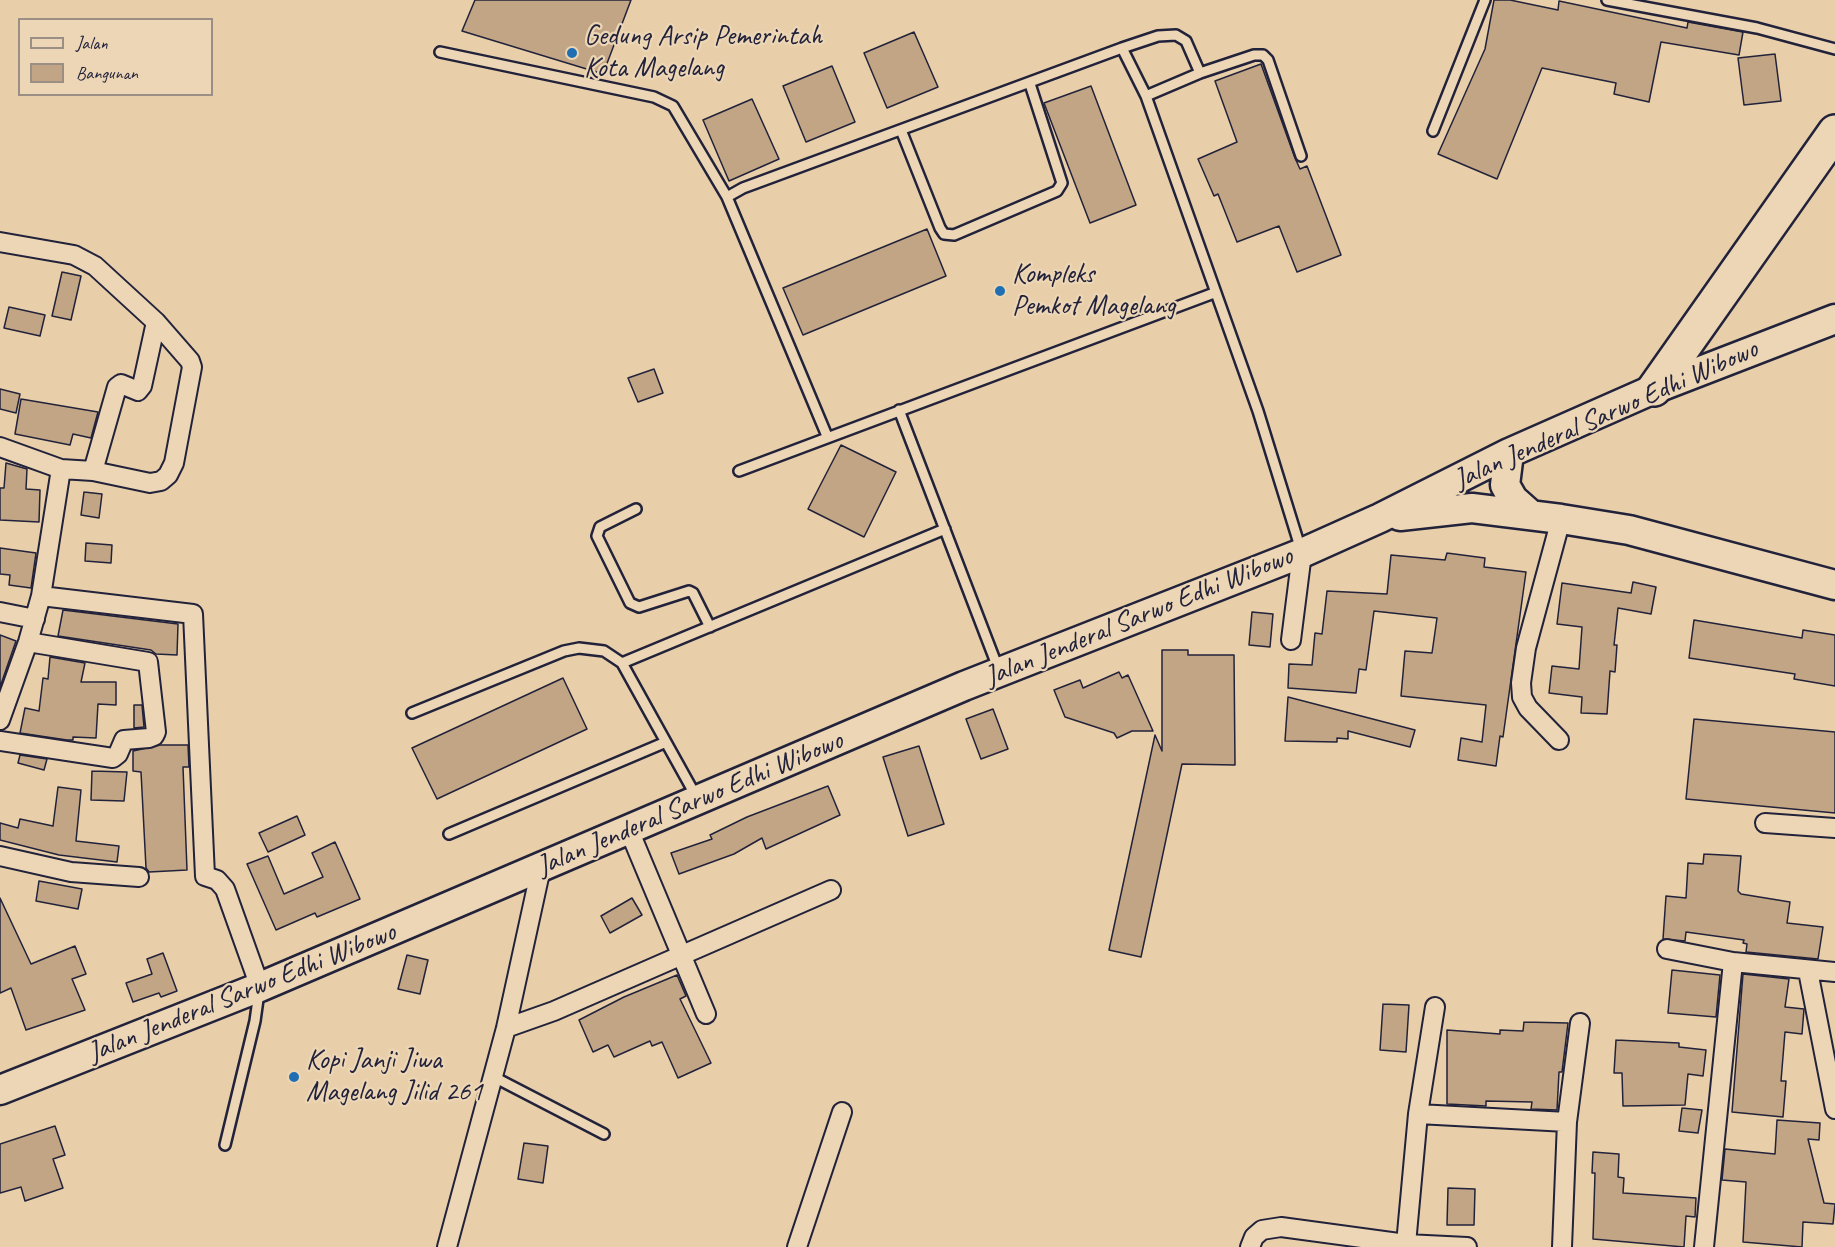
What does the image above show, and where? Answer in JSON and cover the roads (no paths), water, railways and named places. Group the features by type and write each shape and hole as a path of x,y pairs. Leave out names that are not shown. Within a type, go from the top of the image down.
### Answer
{"highway":[{"path":"1654,389 1835,132"}],"main road":[{"name":"Jalan Jenderal Sarwo Edhi Wibowo","path":"0,1090 260,987 999,672 1302,553 1380,518 1509,453 1654,389 1835,319"},
{"path":"1509,453 1505,485 1513,499 1531,515"},
{"name":"Jalan Jenderal Sarwo Edhi Wibowo","path":"1380,518 1472,508 1561,519 1629,530 1835,585"}],"street":[{"path":"0,242 74,255 95,266 156,322 190,361 192,367 174,463 168,475 157,483 93,471 61,469 0,447"},
{"path":"93,471 117,387 122,384 138,390 142,387 156,322"},
{"path":"0,720 28,642 41,596 61,469"},
{"path":"1559,740 1528,708 1522,697 1521,683 1526,648 1561,519"},
{"path":"1291,640 1302,553"},
{"path":"41,596 194,614 205,876 217,880 225,890 260,987"},
{"path":"0,612 35,619"},
{"path":"0,741 113,758 118,754 124,740 149,738 156,732 148,662 28,642"},
{"path":"1765,823 1835,828"},
{"path":"629,830 706,1014"},
{"path":"0,856 71,872 139,877"},
{"path":"447,1247 506,1028 541,868"},
{"path":"506,1028 554,1011 831,890"},
{"path":"1667,949 1732,962 1835,972"},
{"path":"1704,1247 1732,962"},
{"path":"1808,971 1835,1109"},
{"path":"1406,1244 1418,1114 1436,1006"},
{"path":"1562,1247 1567,1122 1580,1023"},
{"path":"797,1247 842,1112"},
{"path":"1418,1114 1567,1122"},
{"path":"1250,1247 1254,1237 1262,1230 1281,1227 1406,1244 1467,1247"}],"lane":[{"path":"1433,131 1485,0"},
{"path":"1607,0 1757,28 1835,49"},
{"path":"727,197 743,188 1158,36 1176,35 1186,41 1200,74"},
{"path":"1122,48 1146,96 1261,421 1302,553"},
{"path":"440,52 654,97 673,106 727,197 827,436"},
{"path":"1146,96 1254,55 1266,56 1300,156"},
{"path":"901,130 940,228 944,234 954,235 1057,190 1062,183 1030,84"},
{"path":"739,471 1214,292"},
{"path":"899,410 999,672"},
{"path":"636,509 597,531 599,543 630,603 639,607 689,591 693,593 710,627"},
{"path":"622,663 945,529"},
{"path":"412,713 564,651 579,648 604,651 622,663 698,801"},
{"path":"449,834 666,742"},
{"path":"225,1145 255,1021 260,987"},
{"path":"492,1076 604,1134"}],"place":[{"name":"Gedung Arsip Pemerintah Kota Magelang","path":"572,53"},
{"name":"Kompleks Pemkot Magelang","path":"1000,291"},
{"name":"Kopi Janji Jiwa Magelang Jilid 261","path":"294,1077"}]}
